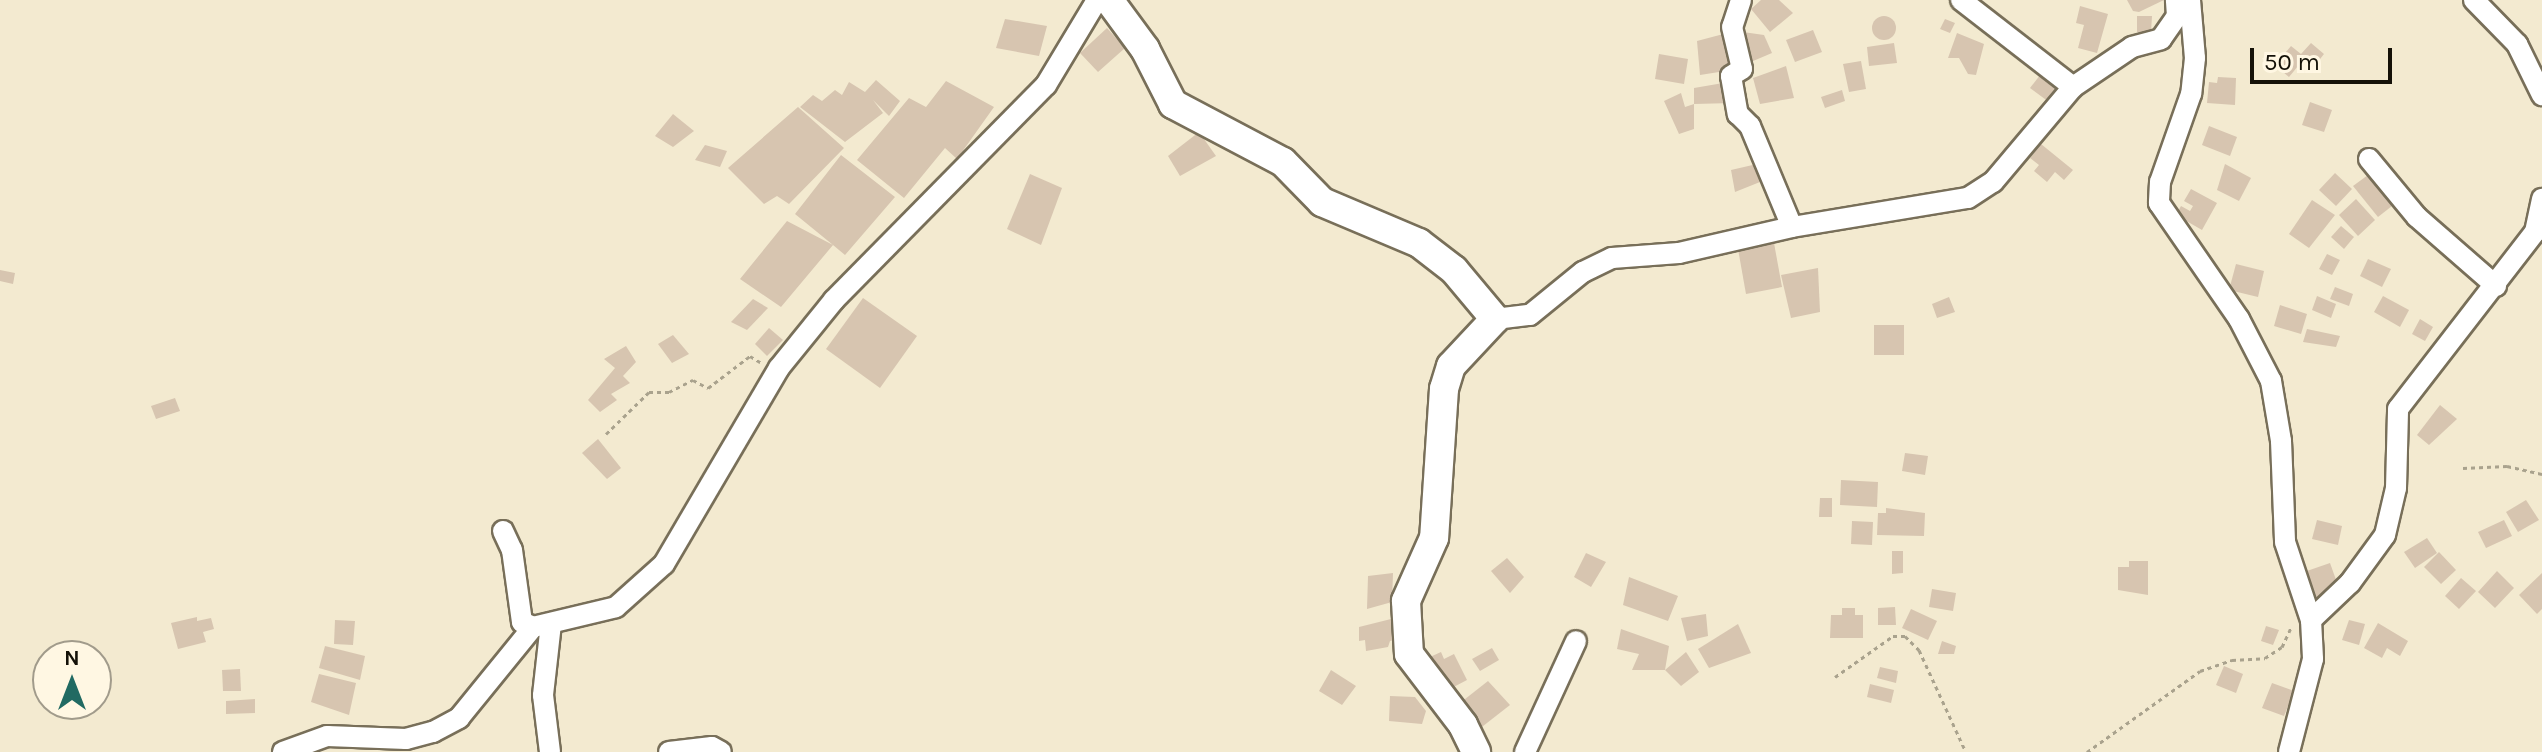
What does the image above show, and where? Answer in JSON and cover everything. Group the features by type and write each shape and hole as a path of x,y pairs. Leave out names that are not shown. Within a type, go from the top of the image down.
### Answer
{"street":[{"path":"503,531 512,550 522,622 542,626 616,607 664,564 779,368 834,300 1046,85 1097,0"},
{"path":"1109,0 1145,49 1173,104 1283,162 1322,202 1419,243 1454,270 1495,319"},
{"path":"1741,0 1732,27 1742,69 1731,76 1738,114 1750,126 1792,227"},
{"path":"1961,0 2073,87"},
{"path":"1476,752 1463,725 1409,654 1406,601 1434,538 1444,389 1451,366 1495,319 1530,315 1583,272 1612,258 1679,253 1792,227 1968,198 1993,182 2073,87 2132,47 2161,39 2177,16 2176,0"},
{"path":"2190,0 2195,58 2191,94 2160,182 2159,203 2239,319 2271,381 2281,441 2285,542 2311,620 2313,659 2289,752"},
{"path":"2474,0 2517,44 2542,95"},
{"path":"2369,159 2417,217 2496,286"},
{"path":"2311,620 2350,583 2385,535 2396,488 2398,409 2535,232 2542,199"},
{"path":"283,752 327,736 406,739 433,732 459,718 542,626"},
{"path":"542,626 543,695 550,752"},
{"path":"1525,752 1576,641"},
{"path":"669,752 712,747 721,752"}],"path":[{"path":"606,434 649,392 669,392 693,380 708,388 750,356 779,368"},
{"path":"2463,468 2507,466 2542,474"},
{"path":"2087,752 2200,671 2232,660 2265,658 2282,647 2304,600"},
{"path":"1835,677 1893,636 1905,636 1919,650 1966,752"}],"building":[{"path":"1761,0 1779,0 1793,13 1770,32 1751,9"},
{"path":"2127,0 2164,0 2139,12 2133,11"},
{"path":"2080,6 2108,14 2097,53 2078,48 2084,25 2076,23"},
{"path":"1884,16 1895,23 1896,28 1889,39 1884,40 1873,33 1872,28 1879,17"},
{"path":"2137,16 2152,16 2151,32 2137,32"},
{"path":"1005,19 1047,26 1039,56 996,48"},
{"path":"1945,19 1955,23 1950,33 1940,29"},
{"path":"1107,28 1125,48 1098,72 1080,53"},
{"path":"1813,30 1822,52 1795,62 1786,40"},
{"path":"1736,31 1764,35 1772,53 1746,64"},
{"path":"1731,32 1738,69 1700,75 1697,41"},
{"path":"1957,33 1984,44 1976,75 1968,74 1959,58 1948,58"},
{"path":"1894,43 1897,63 1869,66 1867,47"},
{"path":"2311,43 2324,54 2313,68 2303,60 2289,77 2275,65 2291,46 2301,54"},
{"path":"1659,54 1688,59 1684,84 1655,79"},
{"path":"1861,61 1866,89 1849,92 1843,64"},
{"path":"1786,66 1794,98 1760,104 1753,78"},
{"path":"2044,70 2067,88 2053,105 2030,88"},
{"path":"2218,77 2236,78 2235,105 2207,103 2209,82 2217,83"},
{"path":"876,80 900,101 889,116 873,100 883,113 845,142 800,107 813,95 822,101 835,90 842,95 849,82 865,92"},
{"path":"946,81 994,107 957,159 945,148 904,198 857,160 909,98 926,107"},
{"path":"1729,82 1733,103 1694,104 1694,88"},
{"path":"1842,90 1845,101 1825,108 1821,97"},
{"path":"1681,93 1685,107 1694,104 1694,129 1679,134 1664,101"},
{"path":"2310,102 2332,110 2324,132 2302,125"},
{"path":"798,107 844,148 789,204 777,196 764,204 728,168"},
{"path":"673,114 694,131 673,147 655,136"},
{"path":"2209,126 2237,137 2230,156 2202,145"},
{"path":"1199,132 1216,156 1180,176 1168,156"},
{"path":"2041,144 2073,170 2064,180 2055,172 2047,182 2034,171 2039,165 2030,158"},
{"path":"705,145 727,151 720,167 695,160"},
{"path":"841,155 895,197 845,255 795,214"},
{"path":"1757,164 1765,180 1735,192 1731,170"},
{"path":"2225,164 2251,178 2239,201 2217,190"},
{"path":"2335,173 2352,189 2336,206 2319,190"},
{"path":"1030,174 1062,188 1041,245 1007,229"},
{"path":"2368,175 2392,206 2378,217 2353,186"},
{"path":"2191,189 2217,203 2202,230 2176,215 2181,206 2190,211 2193,206 2184,201"},
{"path":"2356,199 2375,220 2358,236 2339,215"},
{"path":"2312,200 2335,215 2309,248 2289,234"},
{"path":"787,221 833,245 781,307 740,279"},
{"path":"2341,226 2354,237 2344,249 2331,237"},
{"path":"1774,243 1782,287 1746,294 1738,249"},
{"path":"2327,254 2340,260 2332,275 2319,269"},
{"path":"2368,259 2391,269 2382,287 2360,276"},
{"path":"2236,264 2264,271 2258,297 2229,290"},
{"path":"1818,268 1820,312 1791,318 1781,275"},
{"path":"0,270 15,273 13,284 0,281"},
{"path":"2335,287 2353,294 2349,306 2330,299"},
{"path":"2317,296 2336,304 2331,318 2312,310"},
{"path":"2383,296 2409,310 2400,327 2374,312"},
{"path":"1949,297 1955,312 1937,318 1932,304"},
{"path":"863,298 917,336 880,388 826,349"},
{"path":"753,299 768,308 747,330 731,322"},
{"path":"2280,305 2307,314 2301,334 2274,326"},
{"path":"2420,319 2433,327 2425,341 2412,334"},
{"path":"1874,325 1904,325 1904,355 1874,355"},
{"path":"769,328 783,340 767,356 755,344"},
{"path":"2307,329 2340,336 2336,347 2303,342"},
{"path":"673,335 689,354 672,363 658,344"},
{"path":"626,346 636,362 623,376 630,383 611,394 617,400 600,412 588,400 615,368 604,359"},
{"path":"175,398 180,411 156,419 151,406"},
{"path":"2440,405 2457,419 2429,445 2417,435"},
{"path":"598,439 621,468 607,479 582,453"},
{"path":"1905,453 1928,456 1925,475 1902,471"},
{"path":"1841,480 1878,482 1877,507 1840,505"},
{"path":"1820,498 1832,498 1832,517 1819,517"},
{"path":"2526,500 2539,520 2518,532 2506,512"},
{"path":"1886,508 1925,513 1924,536 1877,535 1878,513 1886,513"},
{"path":"2317,520 2342,526 2338,545 2312,539"},
{"path":"2504,520 2512,536 2486,548 2478,532"},
{"path":"1852,521 1873,522 1872,545 1851,544"},
{"path":"2427,538 2437,553 2415,568 2404,552"},
{"path":"1892,551 1903,551 1903,573 1892,574"},
{"path":"2439,552 2456,570 2441,584 2424,567"},
{"path":"1586,553 1606,562 1591,587 1574,577"},
{"path":"1507,558 1524,577 1510,593 1491,571"},
{"path":"2129,561 2148,561 2148,595 2118,590 2118,567 2129,567"},
{"path":"2330,563 2340,591 2314,601 2304,572"},
{"path":"2497,571 2514,588 2495,608 2478,592"},
{"path":"1393,573 1392,602 1367,609 1368,576"},
{"path":"2542,573 2542,609 2537,614 2519,595"},
{"path":"1629,577 1678,596 1668,621 1623,605"},
{"path":"2461,578 2476,591 2459,609 2445,596"},
{"path":"1932,589 1956,593 1953,611 1929,607"},
{"path":"1895,607 1896,625 1878,625 1878,608"},
{"path":"1842,608 1855,608 1855,615 1863,615 1863,638 1830,638 1831,615 1842,615"},
{"path":"1911,609 1937,621 1928,640 1902,628"},
{"path":"1706,614 1708,636 1687,641 1681,618"},
{"path":"197,617 197,621 211,618 214,629 203,632 206,642 178,649 171,623"},
{"path":"1399,617 1399,639 1390,641 1388,647 1366,651 1365,640 1359,641 1359,627"},
{"path":"335,620 355,621 353,645 334,644"},
{"path":"2349,620 2365,624 2359,645 2342,640"},
{"path":"2378,623 2408,641 2400,656 2387,648 2382,658 2364,648"},
{"path":"1738,624 1751,653 1709,668 1698,649"},
{"path":"2266,626 2279,630 2273,645 2261,641"},
{"path":"1621,629 1669,646 1665,670 1632,670 1639,654 1617,649"},
{"path":"1942,641 1956,646 1954,654 1938,654"},
{"path":"325,646 365,656 360,680 319,668"},
{"path":"1492,648 1499,660 1480,671 1472,659"},
{"path":"1441,652 1444,659 1454,654 1467,680 1446,691 1430,657"},
{"path":"1686,652 1699,672 1681,686 1665,670"},
{"path":"2224,666 2243,674 2236,693 2216,685"},
{"path":"1880,667 1898,671 1896,683 1877,678"},
{"path":"240,669 241,691 223,691 222,670"},
{"path":"1331,670 1356,686 1342,705 1319,691"},
{"path":"319,674 356,683 349,715 311,702"},
{"path":"1488,681 1510,705 1478,730 1460,703"},
{"path":"2272,683 2294,691 2284,716 2262,708"},
{"path":"1870,684 1894,690 1891,703 1867,697"},
{"path":"1390,696 1415,697 1426,711 1422,724 1389,721"},
{"path":"255,699 255,713 226,714 226,701"}]}
